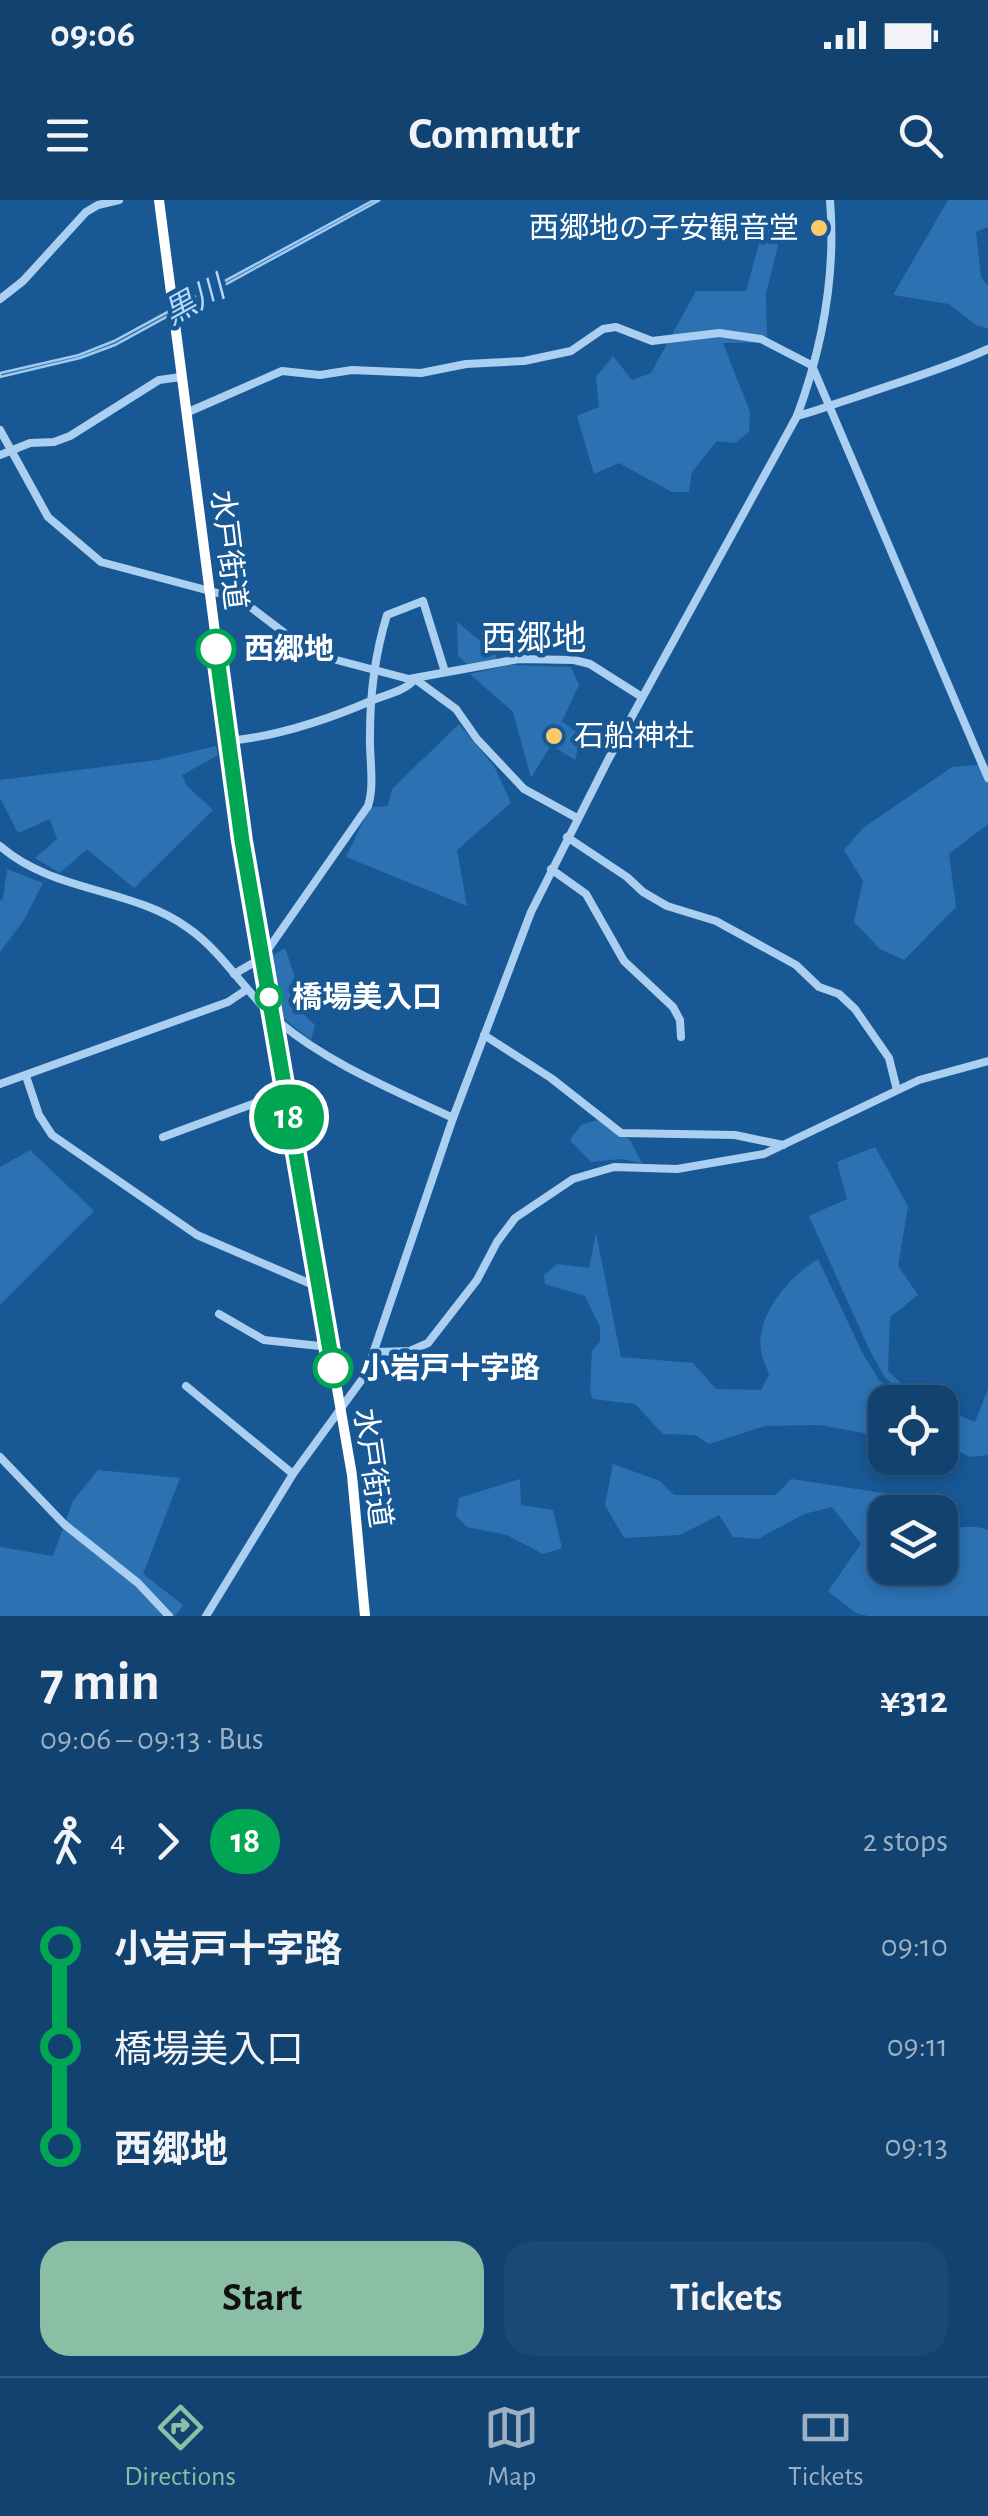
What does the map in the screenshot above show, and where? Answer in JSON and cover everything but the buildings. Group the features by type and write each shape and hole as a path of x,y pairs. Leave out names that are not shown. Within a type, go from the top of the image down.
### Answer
{"highway":[{"name":"水戸街道","path":"158,200 229,741 284,1092 352,1475 365,1616"}],"street":[{"path":"0,299 12,292 86,212 98,204 119,200"},
{"path":"206,1616 293,1474 366,1374 530,912 576,818 797,416 813,367 832,273 830,200"},
{"path":"186,413 282,371 421,373 466,364 539,359 571,351 603,329 616,327 652,341 730,333 760,339 813,367 988,778"},
{"path":"797,416 942,369 988,349"},
{"path":"0,455 30,443 54,442 70,436 159,380 182,377"},
{"path":"0,430 55,525 101,562 246,603 294,641 325,657 415,679 519,659 574,660 590,664 642,697"},
{"path":"234,974 262,958 368,806 372,789 374,672 388,615 423,601 445,672"},
{"path":"415,679 456,709 477,739 524,790 576,818"},
{"path":"229,741 288,730 350,712 407,687 415,679"},
{"path":"567,837 667,906 716,921 796,965 819,987 840,994 855,1008 889,1058 897,1090"},
{"path":"0,846 53,878 145,905 188,927 272,1016 328,1056 454,1118"},
{"path":"552,868 586,894 624,961 673,1007 680,1020 681,1037"},
{"path":"0,1084 228,1002 246,990"},
{"path":"484,1035 535,1066 621,1133 735,1135 783,1146"},
{"path":"375,1352 410,1351 428,1343 470,1289 515,1218 573,1179 614,1167 693,1168 764,1154 897,1090 988,1061"},
{"path":"26,1076 47,1131 92,1164 197,1235 318,1287"},
{"path":"163,1137 284,1092"},
{"path":"219,1314 264,1340 329,1347"},
{"path":"186,1386 293,1474"},
{"path":"0,1458 64,1524 138,1584 169,1616"}],"shaded area":[{"path":"948,200 988,200 988,227 976,232 981,277 988,286 988,329 976,325 949,304 893,295"},
{"path":"782,211 766,294 767,343 723,343 750,412 749,432 735,443 717,441 692,472 689,492 672,492 619,463 594,474 577,416 599,407 596,377 613,356 632,380 651,373 696,291 746,291 761,236 738,227 732,219"},
{"path":"457,622 495,653 497,659 468,665 458,656"},
{"path":"509,665 571,667 579,685 562,721 581,736 575,760 551,745 531,778 513,712 470,674"},
{"path":"459,724 494,766 511,803 457,850 467,906 346,857 370,807 388,806 392,789"},
{"path":"216,746 218,755 182,775 187,786 213,810 134,888 87,849 60,873 35,858 57,839 50,819 18,833 0,798 0,780 157,760"},
{"path":"988,764 988,824 949,854 956,907 904,960 880,949 854,922 863,881 844,850 863,828 952,767"},
{"path":"7,869 43,883 24,920 0,952 0,901"},
{"path":"285,948 299,989 290,1001 315,1025 311,1040 279,1015 267,959"},
{"path":"598,1120 630,1140 642,1163 620,1159 591,1162 570,1140 581,1125"},
{"path":"875,1147 908,1206 898,1266 918,1295 890,1317 888,1371 903,1385 893,1385 884,1376 870,1351 809,1216 847,1199 837,1162"},
{"path":"30,1150 94,1211 0,1305 0,1167"},
{"path":"596,1233 621,1357 693,1363 716,1389 761,1390 769,1375 762,1354 763,1324 786,1286 818,1259 863,1354 885,1385 868,1385 868,1434 820,1425 765,1426 709,1444 695,1435 663,1434 635,1404 593,1399 592,1350 600,1342 600,1327 585,1296 545,1284 544,1275 557,1264 589,1268"},
{"path":"988,1389 988,1455 970,1457 958,1451 958,1415 975,1422"},
{"path":"613,1464 660,1481 674,1495 776,1495 791,1479 883,1493 888,1495 868,1495 868,1585 958,1585 958,1528 988,1530 988,1616 856,1613 828,1591 861,1544 832,1507 804,1514 758,1539 733,1537 719,1515 680,1535 624,1538 605,1505"},
{"path":"98,1470 180,1478 143,1574 183,1605 175,1616 0,1616 0,1547 53,1556 73,1501"},
{"path":"520,1479 521,1505 553,1510 562,1548 543,1554 507,1535 467,1527 456,1516 459,1498"}],"water":[{"name":"黒川","path":"380,200 115,345 80,358 0,377 0,373 79,355 114,341"}],"bus line":[{"name":"18","path":"216,649 242,841 333,1368"}],"place":[{"name":"西郷地の子安観音堂","path":"819,228"},
{"name":"西郷地","path":"216,649"},
{"name":"石船神社","path":"554,736"},
{"name":"橋場美入口","path":"269,997"},
{"name":"小岩戸十字路","path":"333,1368"}],"district":[{"name":"西郷地","path":"534,638"}]}
